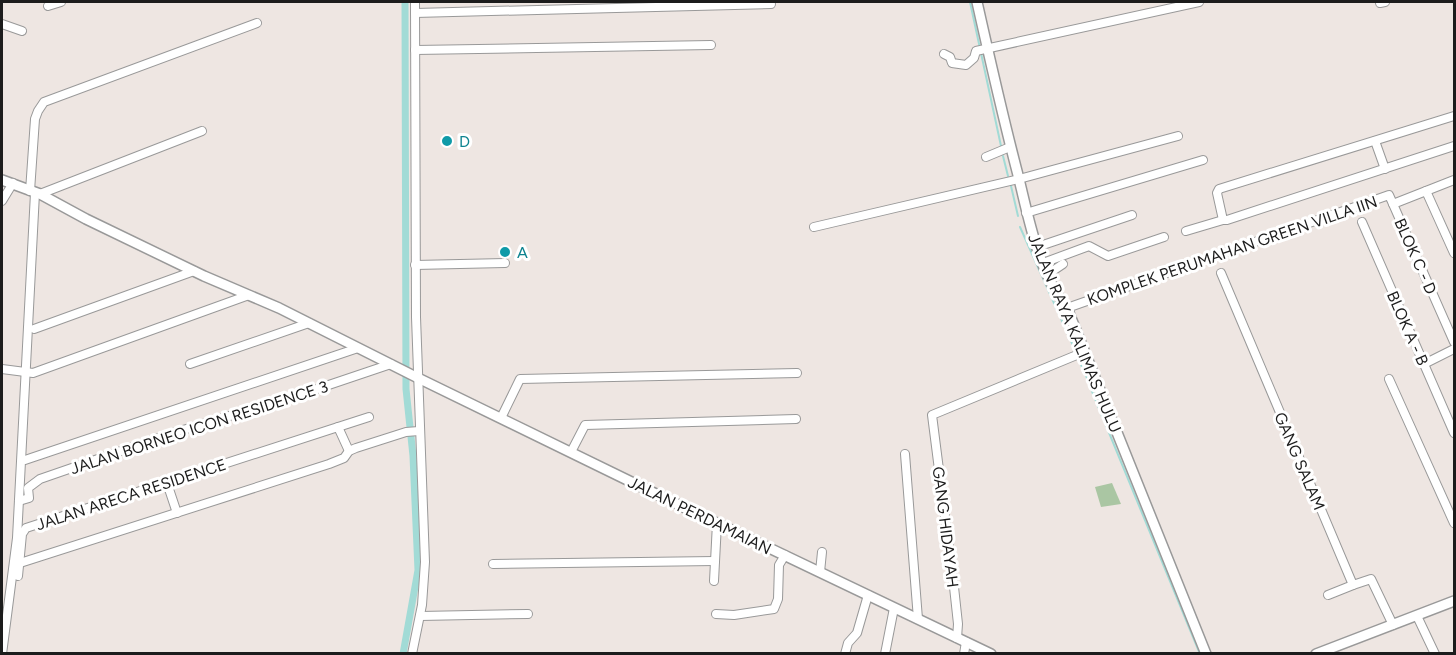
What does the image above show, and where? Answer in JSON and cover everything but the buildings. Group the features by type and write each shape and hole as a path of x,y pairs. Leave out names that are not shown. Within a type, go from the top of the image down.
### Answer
{"street":[{"path":"48,6 61,2"},
{"path":"412,654 425,580 412,432 410,374 415,265 415,2"},
{"name":"JALAN RAYA KALIMAS HULU","path":"977,2 984,50 1037,247 1066,308 1129,458 1206,654"},
{"path":"944,54 950,57 952,63 966,65 984,50 1199,2"},
{"path":"415,13 771,4"},
{"path":"2,654 17,538 35,193 35,119 38,111 44,102 257,23"},
{"path":"2,24 22,31"},
{"path":"416,50 711,45"},
{"path":"1222,220 1217,193 1219,189 1455,116"},
{"path":"35,193 202,132"},
{"path":"814,227 1019,179 1178,136"},
{"path":"1375,141 1385,169"},
{"path":"1186,231 1227,220 1455,146"},
{"path":"986,157 1010,147"},
{"path":"1026,213 1203,160"},
{"name":"JALAN PERDAMAIAN","path":"2,180 7,191 35,193 194,271 309,323 991,654"},
{"path":"1394,203 1455,180"},
{"path":"1426,191 1455,253"},
{"name":"KOMPLEK PERUMAHAN GREEN VILLA IIN","path":"1066,308 1389,195 1394,203"},
{"name":"BLOK C - D","path":"1394,203 1455,342"},
{"path":"1037,247 1132,215"},
{"name":"BLOK A - B","path":"1362,222 1455,433"},
{"path":"1043,263 1089,246 1108,256 1164,237"},
{"path":"415,265 505,263"},
{"path":"1048,274 1064,264"},
{"path":"34,329 194,271"},
{"name":"GANG SALAM","path":"1221,273 1353,585"},
{"path":"2,369 33,373 249,295"},
{"path":"190,364 309,323"},
{"name":"JALAN BORNEO ICON RESIDENCE 3","path":"25,460 358,348"},
{"path":"1424,364 1455,349"},
{"name":"GANG HIDAYAH","path":"964,654 958,624 932,415 1084,352"},
{"name":"JALAN BORNEO ICON RESIDENCE 3","path":"19,501 29,498 28,488 40,479 173,433 391,364"},
{"path":"501,418 520,379 797,373"},
{"path":"1389,379 1455,523"},
{"name":"JALAN ARECA RESIDENCE","path":"369,417 24,529 20,563 329,464 344,458 349,451 412,432"},
{"path":"571,452 585,425 796,418"},
{"path":"338,427 349,451"},
{"path":"905,454 918,619"},
{"path":"167,483 177,513"},
{"path":"714,581 717,523"},
{"path":"820,572 822,552"},
{"path":"716,614 734,615 774,609 778,599 779,566 785,555"},
{"path":"493,564 715,561"},
{"path":"18,576 20,563"},
{"path":"1328,595 1371,579 1393,625"},
{"path":"845,654 848,643 857,633 868,596"},
{"path":"1316,654 1455,601"},
{"path":"885,654 894,608"},
{"path":"420,616 528,614"},
{"path":"1417,616 1435,654"}],"green space":[{"path":"1112,483 1121,504 1101,507 1095,487"}],"waterway":[{"path":"403,654 418,570 413,456 406,389 405,2"},
{"path":"970,2 1001,146"},
{"path":"1003,156 1008,176"},
{"path":"1011,186 1018,216"},
{"path":"1020,227 1075,350"},
{"path":"1079,360 1087,378"},
{"path":"1089,384 1200,654"}],"place":[{"name":"D","path":"447,141"},
{"name":"A","path":"505,252"}]}
